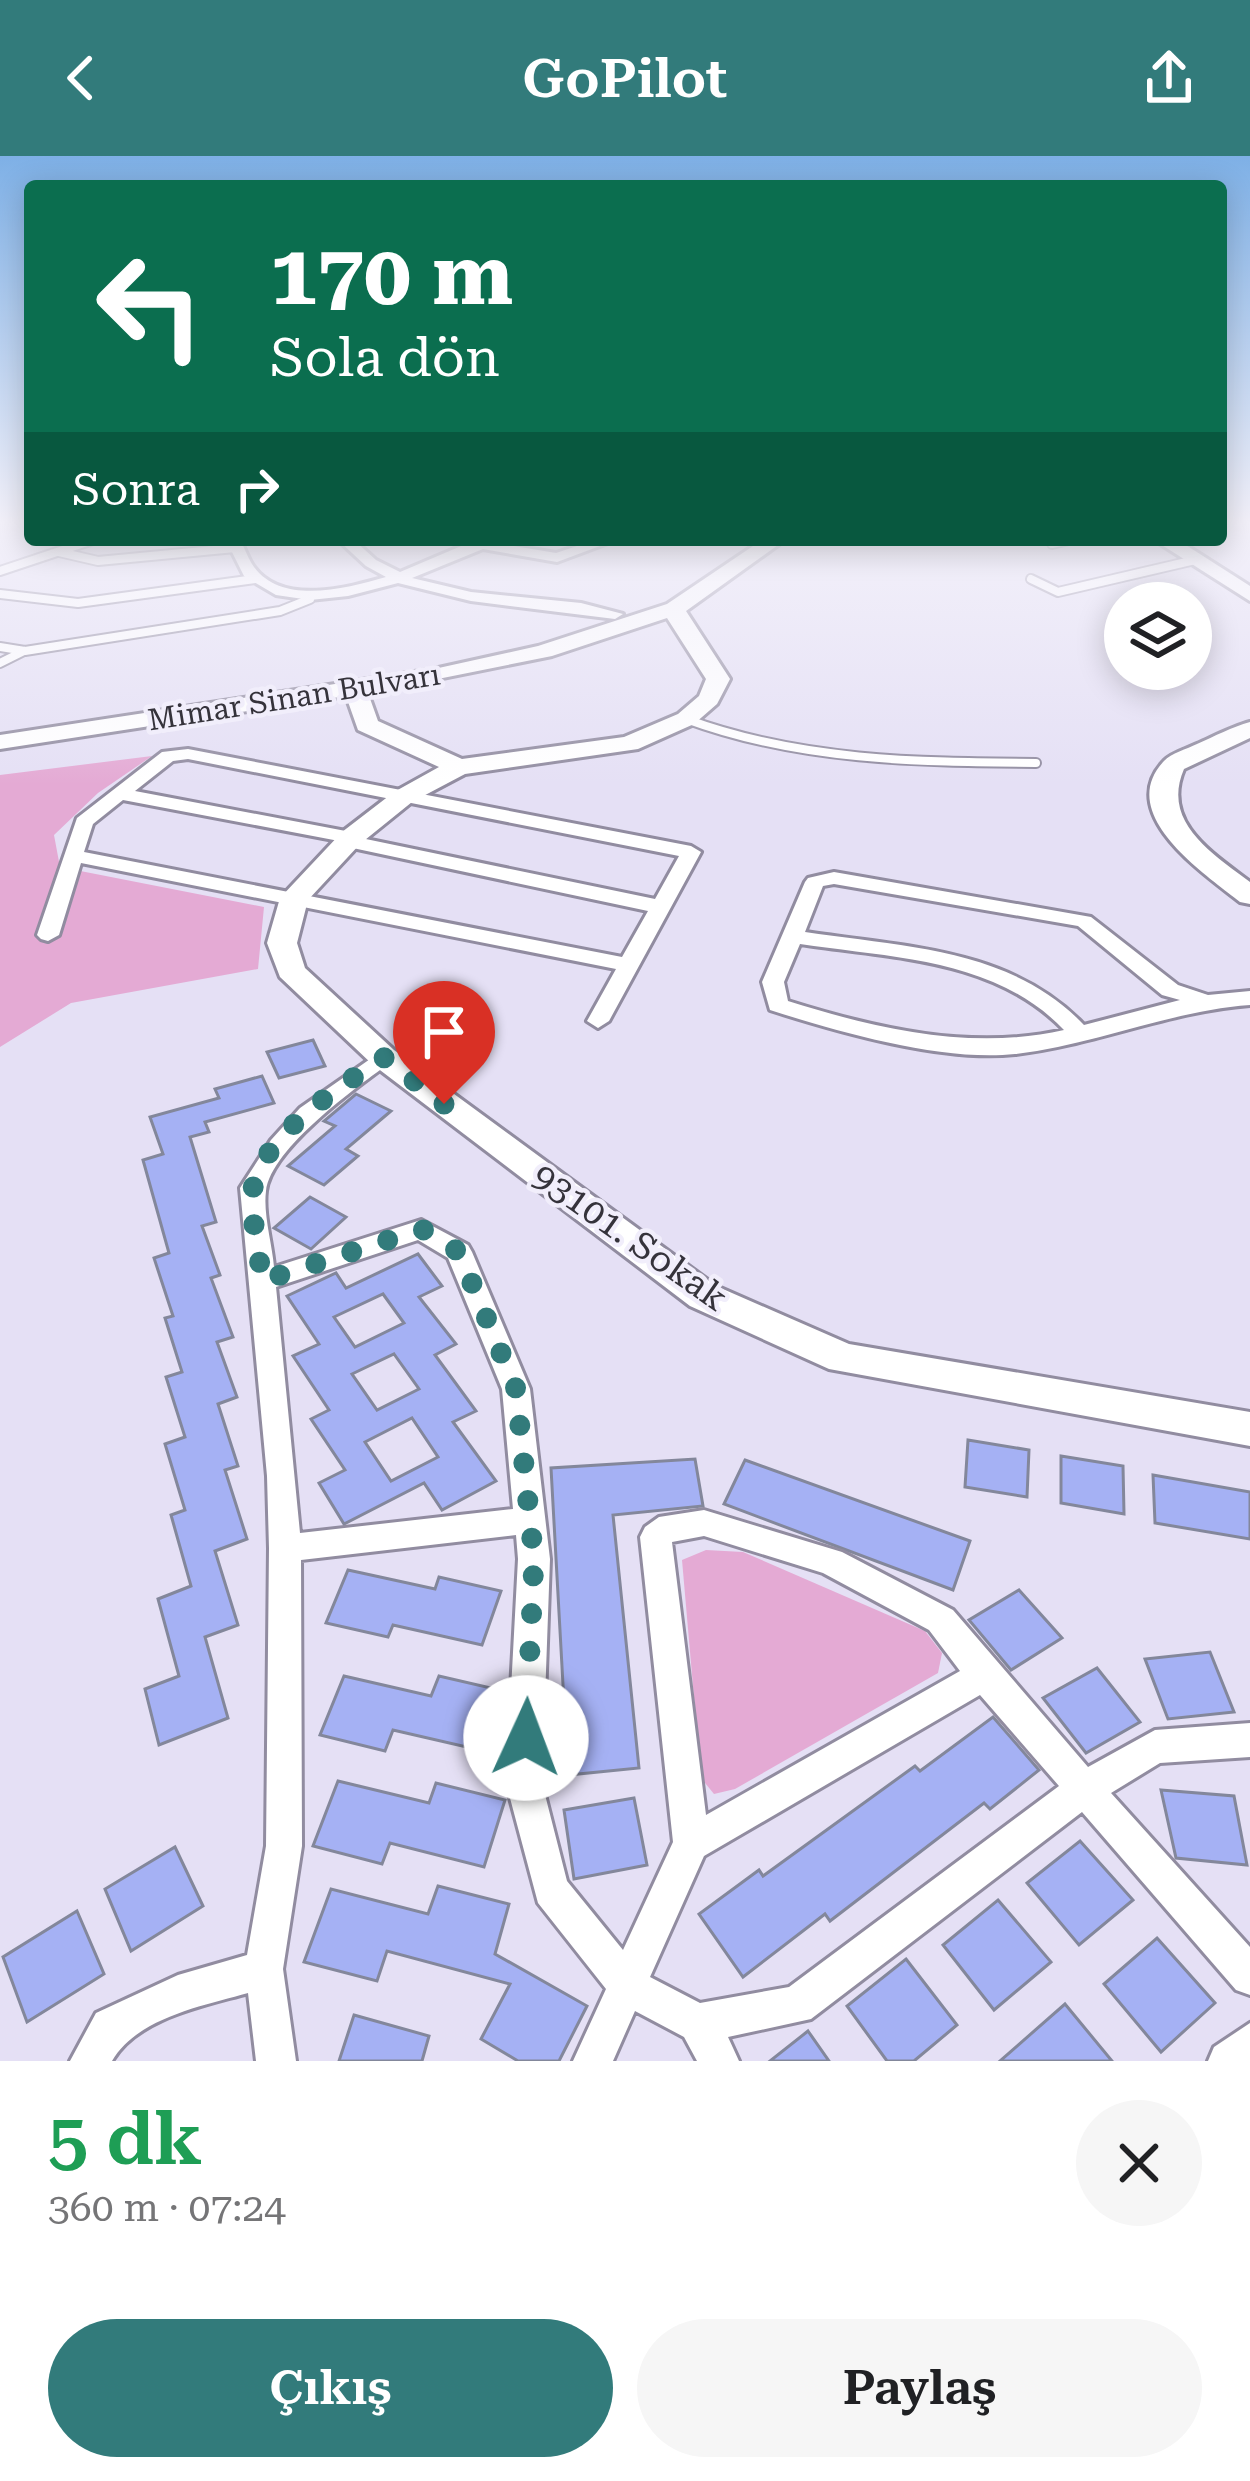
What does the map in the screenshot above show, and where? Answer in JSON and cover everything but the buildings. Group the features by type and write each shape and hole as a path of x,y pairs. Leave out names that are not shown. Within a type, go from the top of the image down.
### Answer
{"street":[{"path":"542,607 623,620"},
{"name":"Mimar Sinan Bulvarı","path":"0,742 355,689 522,656 623,620 644,607"},
{"name":"Mimar Sinan Bulvarı","path":"0,723 411,665 623,620 677,618 691,607"},
{"path":"294,898 349,840 404,797 459,766 629,744 686,719 709,699 718,680 711,658 677,618"},
{"path":"355,689 367,724 459,766"},
{"path":"1250,729 1174,764 1161,799 1166,820 1176,833 1250,896"},
{"path":"48,935 84,822 168,757 188,754 691,852 598,1021"},
{"path":"120,794 661,907"},
{"path":"74,856 628,965"},
{"path":"1200,999 1170,990 1084,921 869,881 815,882 773,982 778,1004 800,1012 979,1048 1042,1042 1200,999 1250,998"},
{"name":"93101. Sokak","path":"294,898 282,943 291,971 383,1057 703,1296 843,1358 1250,1429"},
{"path":"792,936 964,967 1017,982 1056,1009 1078,1032"},
{"path":"276,2061 264,1969 284,1846 285,1548 253,1188 271,1154 305,1113 383,1057"},
{"path":"262,1281 422,1229 459,1252 516,1389 534,1559 524,1783 550,1890 628,1985 698,2023 719,2061"},
{"path":"285,1548 530,1520"},
{"path":"593,2061 691,1843 656,1537 670,1526 704,1523 831,1562 941,1620 984,1676 1250,1976"},
{"path":"691,1843 984,1676"},
{"path":"698,2023 797,2005 1084,1789 1155,1747 1250,1740"},
{"path":"90,2061 110,2027 178,1994 264,1969"},
{"path":"1228,2061 1250,2043"}],"lane":[{"path":"0,663 25,651 290,607"},
{"path":"0,646 25,651"},
{"path":"686,719 723,735 834,759 1036,763"}],"shaded area":[{"path":"152,756 98,793 54,835 60,867 264,907 258,969 71,1003 0,1047 0,775"},
{"path":"706,1550 743,1552 925,1631 942,1653 938,1673 735,1789 714,1794 701,1778 682,1560"}],"route":[{"path":"444,1104 383,1057 305,1113 271,1154 253,1188 262,1281 422,1229 459,1252 516,1389 534,1559 526,1738"}]}
